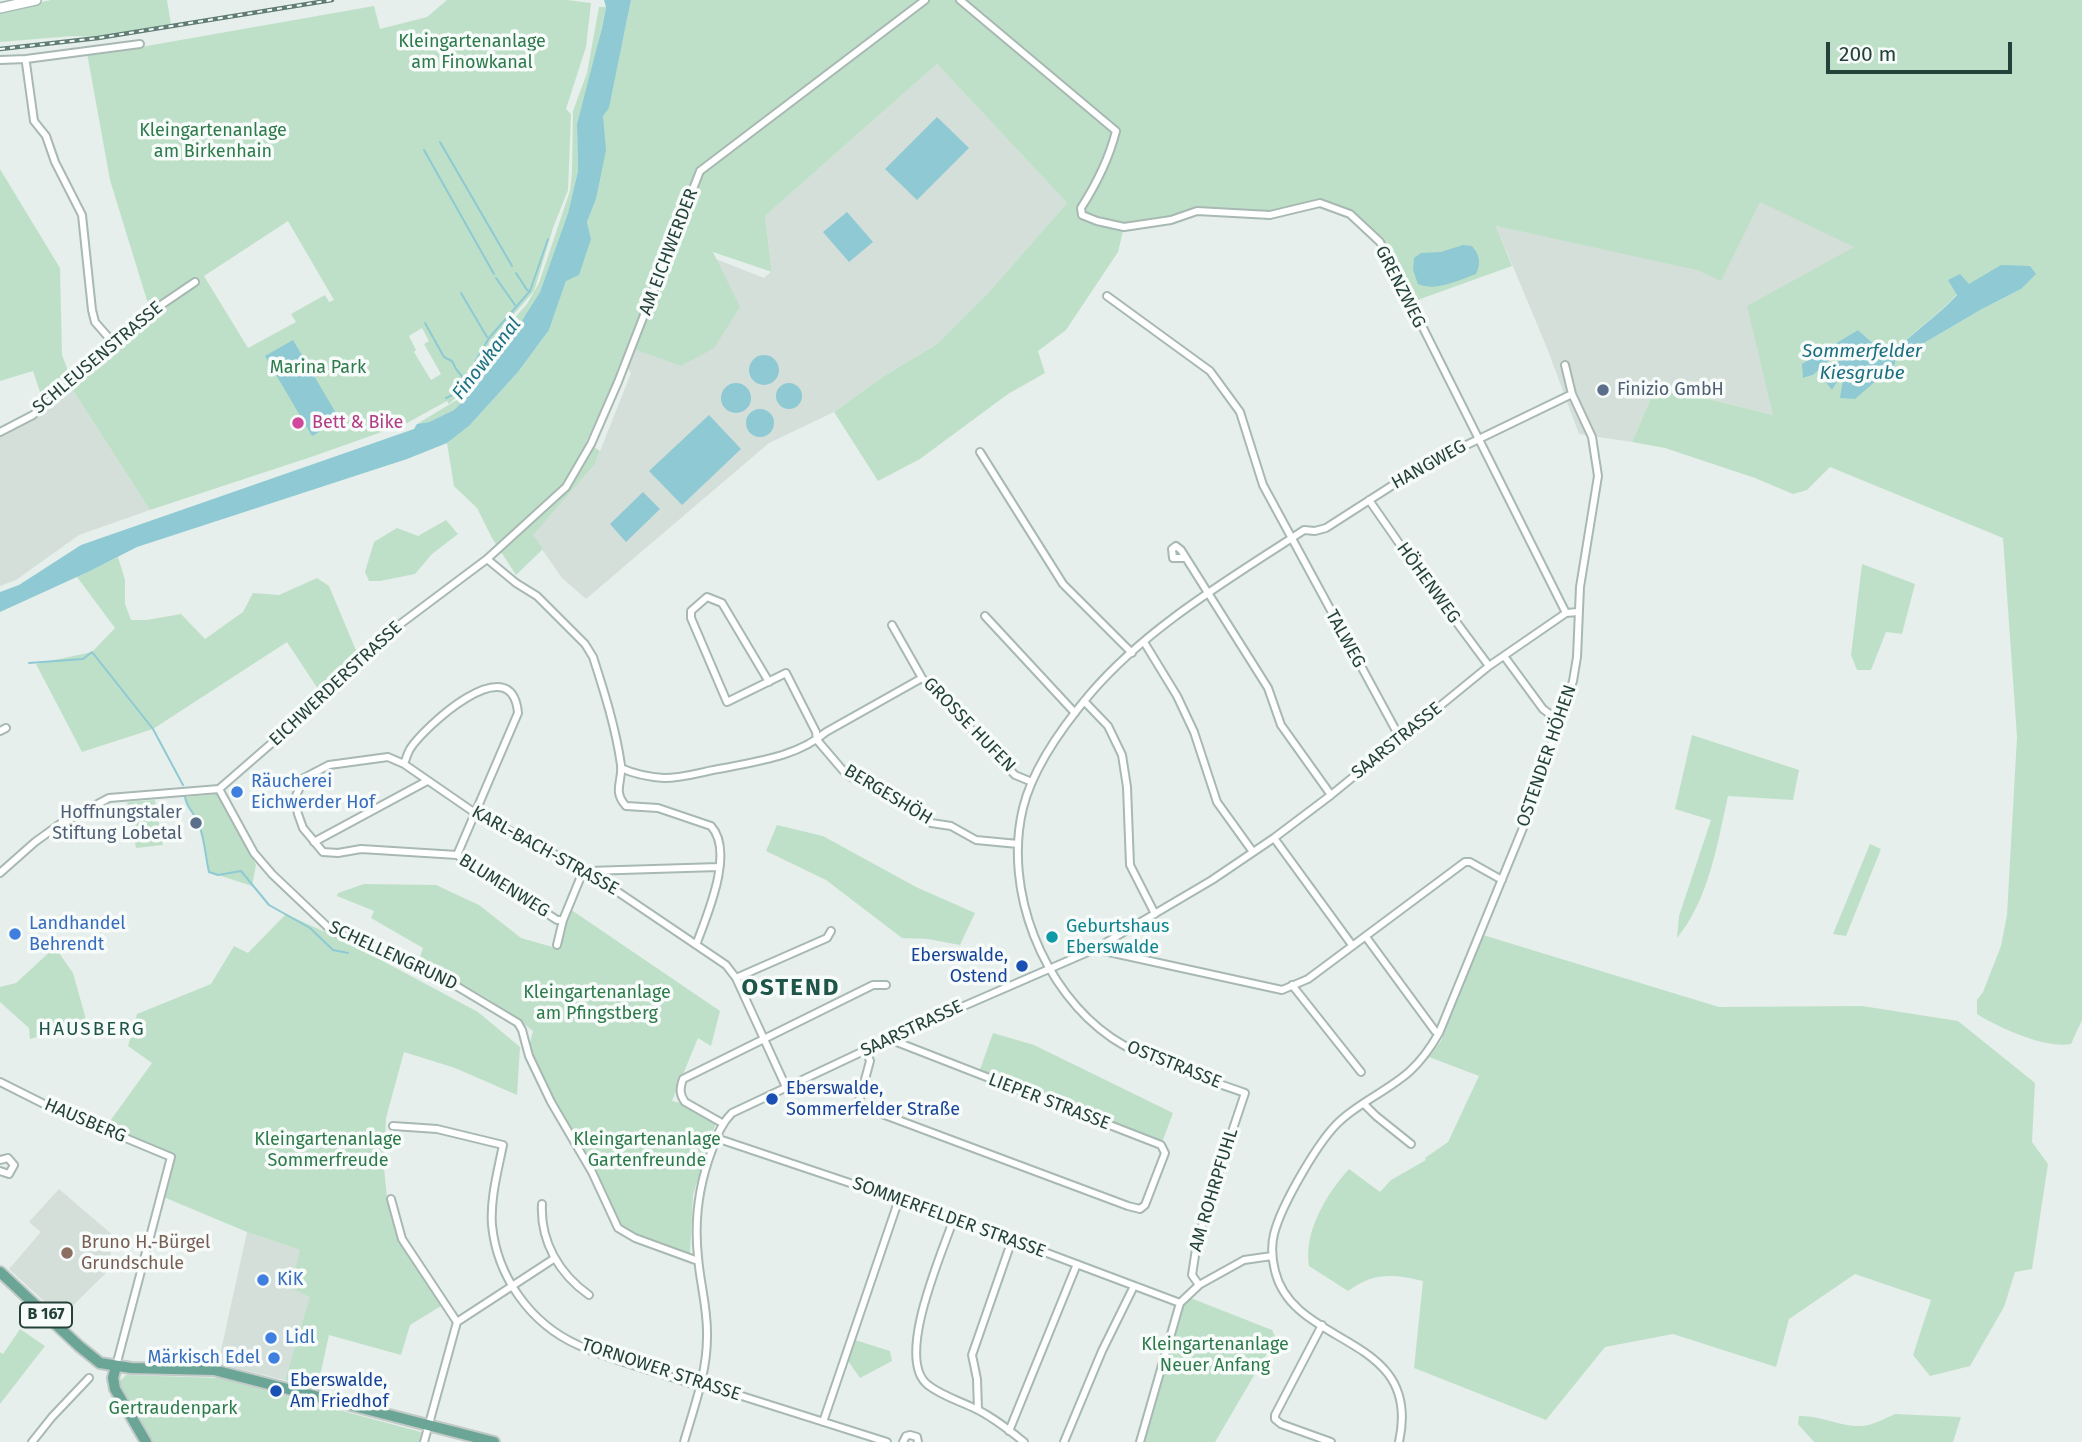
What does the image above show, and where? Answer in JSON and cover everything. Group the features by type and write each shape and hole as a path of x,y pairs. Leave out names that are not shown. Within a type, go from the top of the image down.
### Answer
{"main road":[{"path":"0,8 36,0"},
{"name":"B 167","path":"0,1272 92,1358 104,1364 214,1370 494,1442"},
{"path":"116,1366 113,1378 115,1389 146,1442"}],"street":[{"name":"AM EICHWERDER","path":"514,534 566,487 591,444 700,171 925,0"},
{"name":"GRENZWEG","path":"960,0 1116,131 1110,153 1094,188 1081,208 1082,215 1124,227 1161,222 1197,211 1270,215 1320,203 1350,214 1380,242 1566,612"},
{"path":"0,60 141,44"},
{"path":"26,63 34,121 46,136 55,162 82,215 92,310 96,322 116,346"},
{"name":"SCHLEUSENSTRASSE","path":"0,432 33,415 116,346 142,318 195,282"},
{"name":"TALWEG","path":"1107,296 1210,371 1240,412 1263,485 1400,738"},
{"name":"OSTENDER HÖHEN","path":"1399,1442 1402,1416 1398,1394 1391,1377 1362,1349 1322,1325 1288,1298 1277,1278 1272,1256 1277,1223 1313,1157 1338,1122 1410,1071 1439,1034 1502,880 1562,718 1577,657 1580,587 1598,476 1592,437 1572,394 1565,365"},
{"name":"HANGWEG","path":"1075,713 1144,642 1208,594 1304,530 1326,528 1420,467 1572,394"},
{"path":"980,452 1063,584 1132,653"},
{"name":"HÖHENWEG","path":"1369,500 1489,666"},
{"name":"EICHWERDERSTRASSE","path":"219,789 288,729 375,643 487,559 514,534"},
{"path":"1185,558 1268,688 1281,725 1331,795"},
{"path":"487,559 537,596 585,643 593,657 621,768 617,791 626,806 658,808 711,826 718,833 722,848 719,867 711,904 696,945"},
{"path":"707,597 722,603 769,682 727,702 691,618 691,611 707,597"},
{"path":"1566,612 1578,612"},
{"name":"SAARSTRASSE","path":"722,1122 732,1113 889,1039 1095,949 1212,880 1331,795 1489,666 1566,612"},
{"path":"985,616 1075,713"},
{"name":"GROSSE HUFEN","path":"891,625 922,678 1015,775 1032,782"},
{"path":"1144,642 1177,696 1194,732 1217,802 1254,852"},
{"path":"1504,656 1543,709 1562,718"},
{"name":"BERGESHÖH","path":"769,682 786,673 816,732 817,740 846,774 931,823 951,826 976,840 1018,844"},
{"path":"621,768 663,778 754,764 817,740 826,732 922,678"},
{"path":"404,764 409,751 421,736 478,690 493,687 508,690 514,698 518,713 457,855"},
{"path":"1084,701 1108,726 1122,755 1128,787 1130,864 1155,914"},
{"name":"OSTSTRASSE","path":"1075,713 1032,782 1023,808 1018,844 1023,900 1050,970 1088,1018 1120,1042 1156,1060 1245,1093"},
{"name":"KARL-BACH-STRASSE","path":"314,842 303,828 295,798 304,778 329,765 388,757 404,764 475,813 585,870 726,965 736,978 786,1087"},
{"path":"314,842 427,781"},
{"path":"1,870 60,824 109,798 219,789"},
{"name":"SCHELLENGRUND","path":"219,789 254,853 272,874 332,931 371,945 405,964 443,978 517,1023 551,1102 592,1172 618,1228 635,1238 698,1261"},
{"path":"1274,838 1352,945"},
{"name":"BLUMENWEG","path":"314,842 323,852 329,854 361,849 457,855 558,920 563,920"},
{"path":"1095,949 1282,990 1308,979 1465,862 1471,862 1502,880"},
{"path":"585,870 719,867"},
{"name":"BLUMENWEG","path":"557,944 563,920 585,870"},
{"path":"736,978 827,938 831,931"},
{"path":"1366,937 1439,1034"},
{"path":"684,1442 701,1385 708,1338 696,1239 698,1199 707,1163 722,1122 685,1102 680,1088 683,1079 873,985 886,985"},
{"path":"1292,985 1360,1072"},
{"name":"LIEPER STRASSE","path":"866,1050 870,1061 858,1105 1128,1206 1140,1209 1145,1205 1166,1153 1161,1145 889,1039"},
{"name":"HAUSBERG","path":"0,1082 44,1104 171,1157 116,1366"},
{"name":"AM ROHRPFUHL","path":"1199,1285 1192,1275 1196,1249 1208,1203 1245,1093"},
{"path":"1364,1104 1411,1144"},
{"name":"TORNOWER STRASSE","path":"393,1126 437,1129 503,1145 492,1224 501,1263 512,1286 534,1316 570,1341 593,1351 887,1442"},
{"name":"SOMMERFELDER STRASSE","path":"716,1138 954,1218 1180,1303"},
{"path":"0,1160 8,1158 14,1165 9,1174 0,1171"},
{"path":"391,1199 402,1239 457,1322"},
{"path":"823,1422 899,1199"},
{"path":"542,1204 541,1220 555,1258 578,1287 589,1295"},
{"path":"954,1218 922,1314 916,1349 919,1373 926,1384 978,1410 1024,1442"},
{"path":"978,1410 977,1379 972,1355 1012,1240"},
{"path":"1140,1442 1180,1303 1199,1285 1244,1260 1272,1256"},
{"path":"424,1442 457,1322 555,1258"},
{"path":"1009,1431 1077,1264"},
{"path":"1065,1442 1102,1351 1134,1286"},
{"path":"1322,1325 1275,1419 1281,1424 1331,1442"},
{"path":"36,1441 52,1416 89,1378"},
{"path":"903,1442 910,1434 915,1436 918,1442"}],"shaded area":[{"path":"1698,0 1854,247 1773,415 1656,386 1632,442 1579,434 1547,348 1496,226 1627,254"},
{"path":"937,64 1067,203 988,293 937,344 884,376 834,412 769,443 586,599 562,578 532,535 595,464 631,373 627,367 660,289 698,252 764,278 772,271 765,216"},
{"path":"72,389 150,510 79,535 16,580 0,586 0,437 37,418"},
{"name":"Bruno H.-Bürgel Grundschule","path":"59,1189 115,1237 106,1273 61,1317 9,1269 41,1232 29,1222"},
{"path":"247,1232 300,1250 311,1296 285,1380 218,1364"}],"green space":[{"path":"51,0 167,0 171,24 95,37 73,36 0,42 0,12"},
{"path":"447,0 567,0 591,3 586,47 566,109 571,114 568,190 534,291 500,330 476,373 449,404 447,401 407,423 314,456 150,510 72,389 117,350 144,320 181,290 149,307 110,180 87,53 141,47 374,6 380,29 427,17","holes":["288,221 334,300 329,302 325,295 291,314 296,322 248,348 204,276","422,328 429,341 424,344 441,374 431,380 414,352 416,350 409,336"]},
{"path":"631,0 2082,0 2082,1020 2071,1044 2061,1045 2036,1040 2010,1031 1977,1014 1977,1000 1983,992 2001,946 2007,915 2017,737 2003,538 1830,467 1807,490 1793,494 1755,478 1665,448 1632,442 1656,386 1773,415 1747,306 1854,247 1760,202 1721,281 1697,270 1496,226 1512,266 1412,302 1379,242 1350,214 1320,203 1270,215 1197,211 1171,220 1124,227 1118,252 1066,330 1038,351 1045,373 1008,394 920,459 878,481 834,412 884,376 937,344 988,293 1067,203 937,64 765,216 772,272 713,252 740,307 714,348 681,366 631,348 586,442 600,451 595,464 533,535 543,549 516,575 492,538 477,508 454,486 447,443 469,426 518,372 549,330 566,281 591,239 587,222 596,199 603,116 609,107","holes":["2021,289 1895,360 1838,380 1842,356 1837,353 1813,375 1804,378 1833,347 1858,330 1886,355 1893,354 1957,294"]},
{"path":"599,7 606,7 577,124 578,171 568,213 540,292 473,391 454,410 429,422 417,424 460,398 501,333 527,304 539,283 570,191 573,111 587,73"},
{"path":"0,169 60,268 62,355 70,376 43,401 33,371 0,381"},
{"path":"446,520 458,534 432,554 415,574 369,581 365,572 374,542 397,528 418,536"},
{"path":"118,557 125,580 125,604 131,620 181,614 205,639 243,612 253,593 279,595 317,578 329,586 358,655 320,692 287,642 153,729 82,752 36,664 92,652 115,628 77,577"},
{"path":"1862,564 1915,584 1902,634 1886,632 1871,670 1857,670 1851,655"},
{"path":"1692,735 1799,770 1793,800 1728,796 1704,889 1688,923 1677,938 1679,916 1711,820 1675,809"},
{"path":"217,794 256,865 252,886 209,872 204,840 186,797"},
{"path":"155,800 163,845 136,848 127,802"},
{"path":"777,825 823,836 916,887 975,913 960,945 928,939 902,938 826,880 766,851"},
{"path":"1870,844 1881,849 1846,936 1833,934"},
{"name":"Kleingartenanlage am Pfingstberg","path":"364,884 436,885 479,905 521,938 556,948 561,942 570,909 720,1011 711,1046 698,1038 672,1101 684,1104 716,1122 693,1195 690,1254 624,1229 616,1219 594,1169 547,1090 528,1050 533,1031 478,993 418,963 423,948 371,918 374,911 337,896 338,893"},
{"name":"Kleingartenanlage Sommerfreude","path":"286,914 351,944 478,1012 520,1047 517,1095 455,1068 404,1052 386,1118 384,1168 387,1197 403,1246 441,1306 410,1325 401,1355 329,1335 317,1389 285,1380 310,1297 291,1288 300,1250 247,1232 161,1196 171,1157 105,1128 152,1063 128,1046 137,1014 211,984 234,946 248,953"},
{"path":"1483,935 1719,1007 1862,1006 1958,1021 2035,1083 2032,1142 2048,1164 2032,1269 2015,1272 2004,1307 1970,1366 1930,1376 1913,1355 1931,1300 1855,1274 1789,1319 1776,1367 1673,1334 1605,1347 1546,1420 1414,1368 1423,1281 1384,1276 1366,1280 1348,1291 1309,1266 1310,1240 1325,1201 1349,1169 1380,1192 1391,1180 1426,1160 1425,1158 1448,1142 1479,1076 1429,1057 1441,1041"},
{"path":"55,947 73,973 87,1023 30,1039 29,1028 0,1002 0,987 16,983"},
{"path":"993,1033 1034,1045 1173,1113 1161,1145 978,1075"},
{"name":"Kleingartenanlage Neuer Anfang","path":"1188,1297 1272,1330 1276,1338 1215,1442 1142,1442 1184,1302"},
{"path":"20,1329 45,1346 0,1404 0,1352 3,1354"},
{"path":"855,1340 890,1351 892,1361 860,1378 848,1361"},
{"name":"Gertraudenpark","path":"126,1375 219,1378 421,1432 420,1442 150,1442 122,1389 120,1381"},
{"path":"1895,1414 1961,1417 1953,1442 1814,1442 1798,1424 1799,1416 1807,1416 1862,1426"}],"water":[{"path":"604,0 631,0 609,108 603,116 606,150 596,199 587,222 591,239 579,275 566,281 549,330 518,372 469,426 447,443 407,459 137,547 0,612 0,592 19,585 81,545 414,429 417,424 429,422 454,410 473,391 540,292 568,213 578,171 577,124 602,28 606,7"},
{"path":"937,117 969,148 917,200 885,169"},
{"path":"847,212 873,242 849,262 823,232"},
{"path":"1463,245 1472,246 1477,253 1479,267 1476,274 1440,286 1418,284 1413,270 1414,258 1421,253 1441,252"},
{"name":"Sommerfelder Kiesgrube","path":"2001,265 2030,266 2036,274 2021,289 1895,360 1895,364 1855,399 1840,398 1843,380 1838,380 1832,390 1825,381 1842,356 1837,353 1813,375 1803,378 1802,364 1858,330 1886,355 1893,354 1957,295 1948,280 1960,274 1969,284"},
{"path":"293,340 340,420 312,436 265,356"},
{"path":"764,355 775,359 779,370 775,381 764,385 753,381 749,370 753,359"},
{"path":"736,383 746,388 751,398 746,408 736,413 726,408 721,398 726,388"},
{"path":"789,383 798,387 802,396 798,405 789,409 780,405 776,396 780,387"},
{"path":"760,409 770,413 774,423 770,433 760,437 750,433 746,423 750,413"},
{"path":"709,415 741,449 682,505 649,471"},
{"path":"643,492 660,509 626,542 610,524"}],"waterway":[{"path":"440,142 512,266"},
{"path":"424,150 494,274"},
{"name":"Finowkanal","path":"446,398 457,393 489,338 530,291 548,239"},
{"path":"516,273 530,291"},
{"path":"496,278 515,305"},
{"name":"Finowkanal","path":"461,293 487,337"},
{"name":"Finowkanal","path":"425,323 444,357 452,361 465,380"},
{"path":"29,663 83,659 92,652 153,729 183,785"},
{"path":"185,797 204,840 209,872 218,875 241,871 269,905 310,928 333,950 348,953"}],"railway":[{"path":"0,49 98,38 332,0"}],"place":[{"name":"Finizio GmbH","path":"1603,390"},
{"name":"Bett & Bike","path":"298,423"},
{"name":"Räucherei Eichwerder Hof","path":"237,792"},
{"name":"Hoffnungstaler Stiftung Lobetal","path":"196,823"},
{"name":"Landhandel Behrendt","path":"15,934"},
{"name":"Geburtshaus Eberswalde","path":"1052,937"},
{"name":"Eberswalde, Ostend","path":"1022,966"},
{"name":"Eberswalde, Sommerfelder Straße","path":"772,1099"},
{"name":"Bruno H.-Bürgel Grundschule","path":"67,1253"},
{"name":"KiK","path":"263,1280"},
{"name":"Lidl","path":"271,1338"},
{"name":"Märkisch Edel","path":"274,1358"},
{"name":"Eberswalde, Am Friedhof","path":"276,1391"}],"district":[{"name":"OSTEND","path":"791,988"},
{"name":"HAUSBERG","path":"92,1030"}],"park label":[{"name":"Kleingartenanlage am Finowkanal","path":"472,52"},
{"name":"Kleingartenanlage am Birkenhain","path":"213,141"},
{"name":"Marina Park","path":"318,368"},
{"name":"Kleingartenanlage Gartenfreunde","path":"647,1150"}]}
